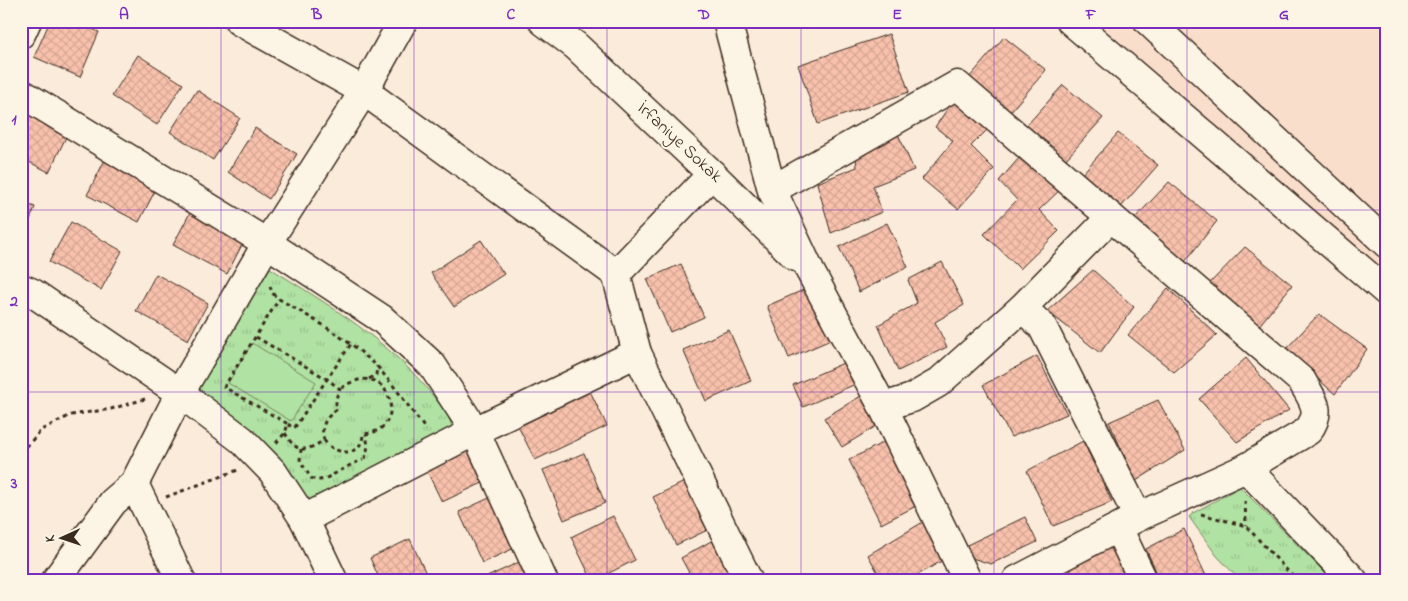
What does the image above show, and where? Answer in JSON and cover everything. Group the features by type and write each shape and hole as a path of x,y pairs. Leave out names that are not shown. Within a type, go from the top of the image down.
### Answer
{"street":[{"path":"21,34 27,21"},
{"path":"239,21 364,91 616,274 637,353 748,580"},
{"path":"180,580 139,495 180,393 264,249 364,91 403,21"},
{"name":"İrfaniye Sokak","path":"543,21 576,46 712,174 810,270"},
{"path":"727,21 772,190 810,270 883,407 966,580"},
{"path":"1071,21 1387,292"},
{"path":"1148,21 1387,244"},
{"path":"772,190 957,85 1302,381 1316,407 1314,422 1308,431 1246,468 1128,523 1017,580"},
{"path":"21,93 264,249 382,319 432,365 475,431 543,580"},
{"path":"616,274 712,174"},
{"path":"883,407 912,398 938,383 1022,308 1111,217"},
{"path":"21,288 33,293 180,393 242,440 273,472 304,519 333,580"},
{"path":"1022,308 1042,326 1128,523 1143,580"},
{"path":"304,519 370,471 450,443 637,353"},
{"path":"1246,468 1352,580"},
{"path":"56,580 113,502 139,495"}],"path":[{"path":"264,249 272,293 278,299 351,344 376,366 396,389 424,429 440,435 450,443"},
{"path":"278,299 224,387 293,428 351,344"},
{"path":"256,336 326,379 340,390"},
{"path":"369,379 375,380 384,387 391,410 389,418 383,428 376,432 363,434 361,444 357,448 350,452 342,453 334,450 324,440 322,434 326,418 336,410 336,398 340,390 353,382 369,379 376,375 376,366"},
{"path":"22,451 41,430 71,416 180,393"},
{"path":"139,495 262,460 288,424"},
{"path":"284,432 292,445 301,450 310,448 324,440"},
{"path":"301,450 300,461 311,478 319,480 328,477 342,468 370,471 366,434"},
{"path":"1245,499 1246,526"},
{"path":"1201,514 1246,526 1296,580"}],"shaded area":[{"path":"1054,21 1387,21 1387,311 1177,133"}],"green space":[{"path":"270,268 358,325 398,358 440,404 448,416 452,429 311,505 300,486 285,467 196,392"},
{"path":"252,343 316,382 291,421 228,383"},
{"path":"1240,487 1332,580 1240,580 1217,556 1189,517"}],"building":[{"path":"50,21 73,21 99,32 80,77 34,57"},
{"path":"889,34 909,92 818,124 798,65"},
{"path":"1004,37 1046,70 1010,112 969,78"},
{"path":"138,55 183,84 157,125 112,96"},
{"path":"1063,85 1103,118 1066,159 1026,126"},
{"path":"197,90 240,118 213,160 170,132"},
{"path":"959,92 995,122 971,146 994,169 958,209 922,179 953,141 935,127"},
{"path":"21,107 69,131 49,172 21,158"},
{"path":"894,125 914,170 873,186 882,212 831,233 817,183 857,167 855,149"},
{"path":"255,128 297,154 269,199 228,172"},
{"path":"1118,133 1158,165 1121,207 1082,174"},
{"path":"1026,150 1067,183 1039,210 1059,231 1020,269 984,234 1017,200 999,181"},
{"path":"107,156 159,183 139,222 87,195"},
{"path":"1169,182 1217,221 1184,263 1134,219"},
{"path":"21,202 35,207 21,243"},
{"path":"193,207 247,235 227,274 173,245"},
{"path":"71,222 122,251 101,290 49,262"},
{"path":"887,223 908,267 859,292 839,247"},
{"path":"481,240 504,274 454,307 431,273"},
{"path":"1245,247 1292,285 1258,327 1208,285"},
{"path":"942,262 964,305 935,322 947,347 898,371 878,325 917,303 908,280"},
{"path":"681,264 704,317 670,332 647,279"},
{"path":"1093,270 1134,307 1100,353 1047,311"},
{"path":"156,274 208,303 188,340 136,311"},
{"path":"810,287 833,339 789,358 767,306"},
{"path":"1168,288 1217,335 1174,372 1128,335"},
{"path":"1319,314 1367,349 1335,394 1285,350"},
{"path":"729,330 751,381 706,401 683,350"},
{"path":"1037,356 1067,414 1011,437 983,385"},
{"path":"1246,358 1289,410 1237,442 1199,399"},
{"path":"848,361 858,383 803,407 793,385"},
{"path":"587,385 607,426 535,460 515,420"},
{"path":"861,396 878,425 842,447 824,418"},
{"path":"1158,400 1185,450 1136,481 1109,422"},
{"path":"888,440 920,504 881,524 849,460"},
{"path":"473,441 491,479 442,502 424,465"},
{"path":"1083,441 1112,502 1053,526 1027,471"},
{"path":"584,453 605,503 564,520 543,470"},
{"path":"695,477 718,525 676,545 653,497"},
{"path":"498,494 521,545 482,563 459,512"},
{"path":"613,516 635,560 592,580 571,537"},
{"path":"1025,517 1037,542 991,564 972,558 967,545"},
{"path":"923,522 945,559 909,580 882,580 868,555"},
{"path":"1184,529 1208,580 1160,580 1146,549"},
{"path":"720,536 744,580 693,580 681,558"},
{"path":"1121,538 1142,580 1075,580 1068,565"},
{"path":"410,539 429,580 380,580 370,558"},
{"path":"528,558 538,580 488,580 487,577"}]}
